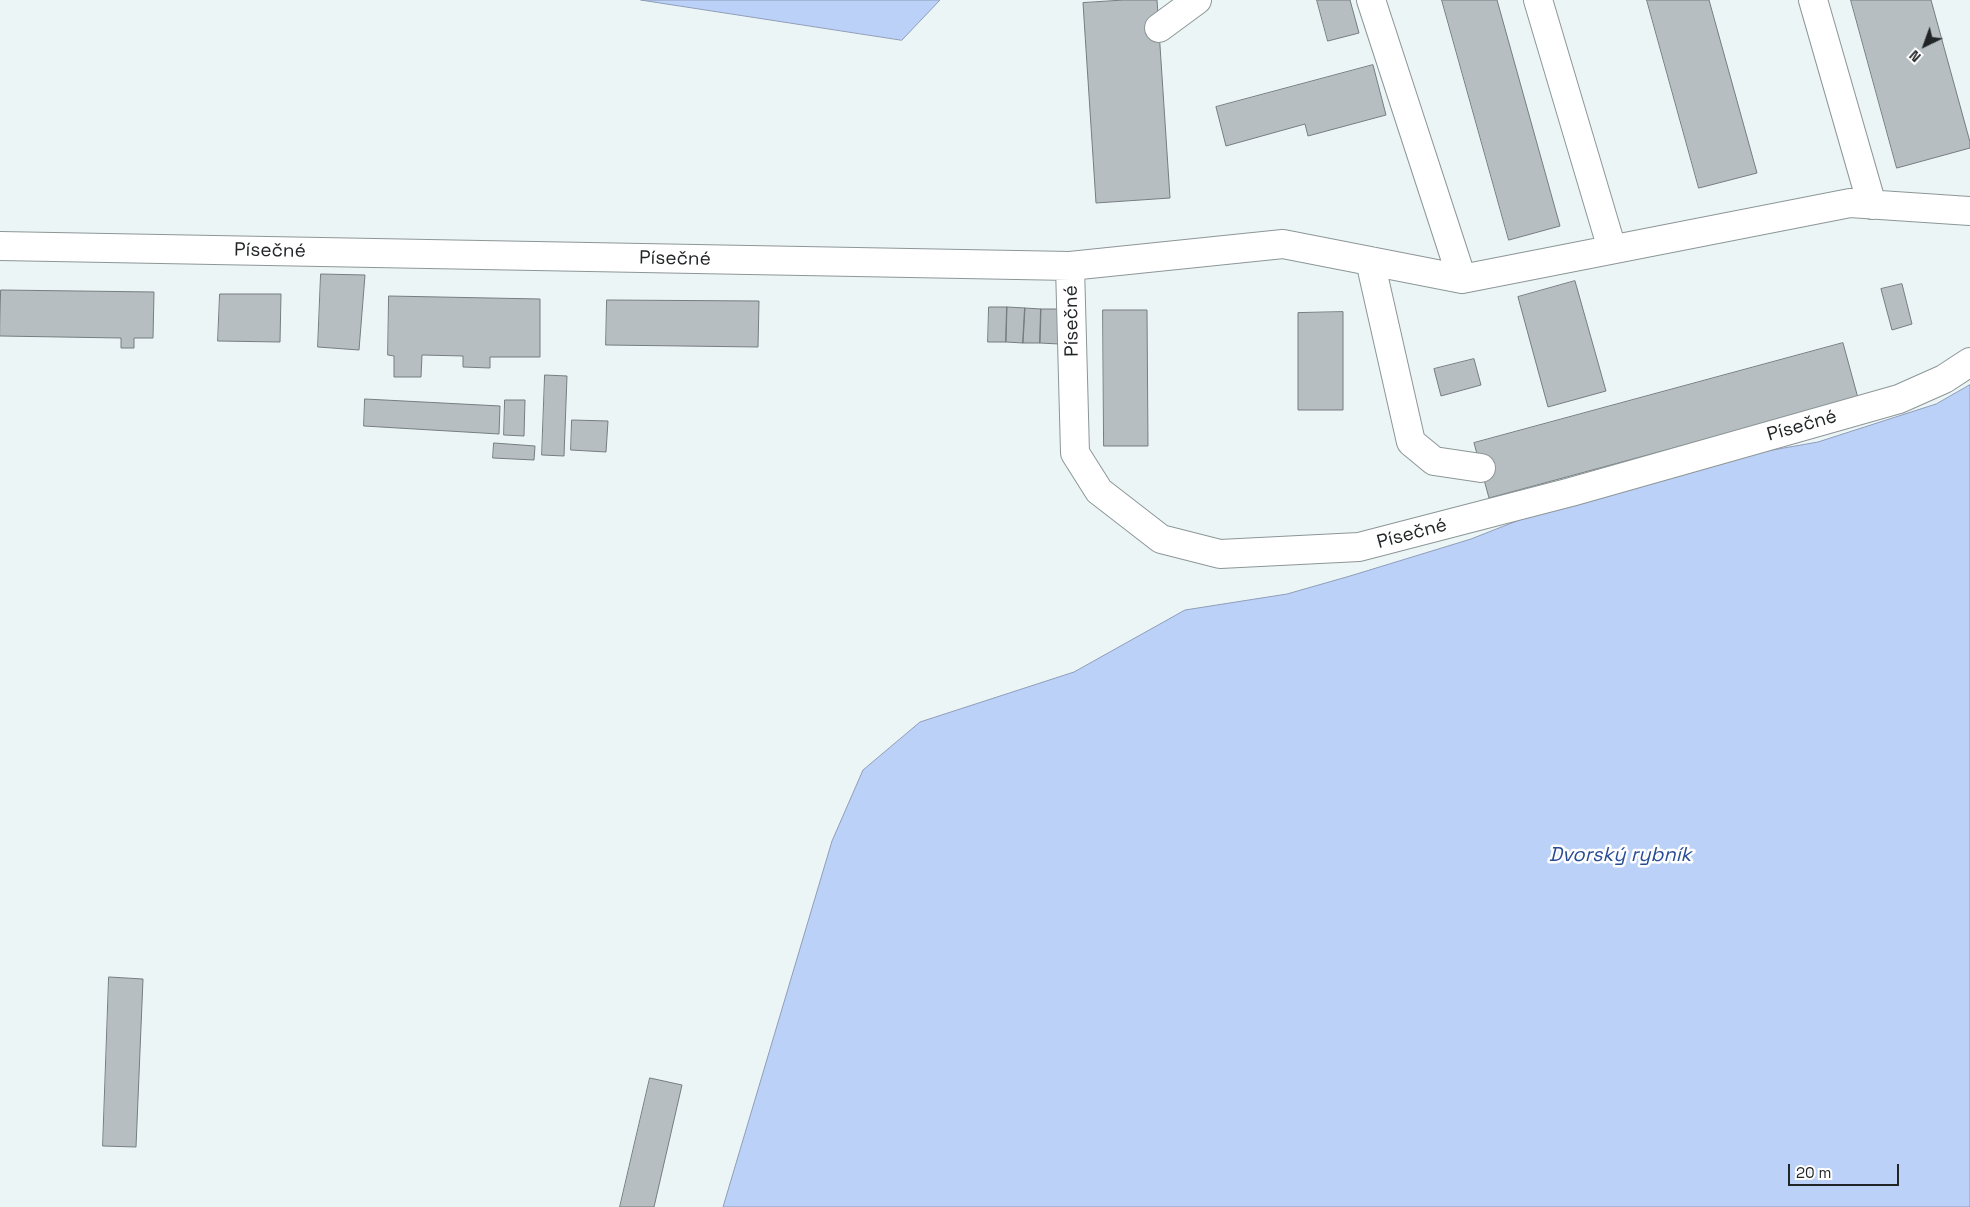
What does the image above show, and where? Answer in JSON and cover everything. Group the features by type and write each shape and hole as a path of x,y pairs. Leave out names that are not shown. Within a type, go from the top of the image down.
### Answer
{"street":[{"path":"1159,28 1197,0"},
{"path":"1371,0 1462,279"},
{"path":"1538,0 1612,249"},
{"path":"1813,0 1872,205"},
{"path":"1070,266 1283,244 1462,279 1850,203 1970,212"},
{"name":"Písečné","path":"0,246 1070,266 1075,453 1099,491 1160,539 1220,554 1358,547 1571,492 1899,399 1944,379 1970,362"},
{"path":"1370,261 1411,442 1434,461 1481,468"}],"water":[{"path":"641,0 940,0 902,40"},
{"name":"Dvorský rybník","path":"1970,385 1970,1207 723,1207 832,841 863,770 920,722 1074,672 1185,610 1287,594 1350,576 1471,539 1636,474 1818,442 1936,404"}],"building":[{"path":"1157,0 1170,198 1096,203 1083,3"},
{"path":"1317,0 1350,0 1359,33 1328,41"},
{"path":"1442,0 1497,0 1560,226 1509,240"},
{"path":"1647,0 1709,0 1757,173 1699,188"},
{"path":"1851,0 1931,0 1970,142 1970,148 1897,168"},
{"path":"1373,65 1386,115 1308,136 1305,124 1226,146 1216,107"},
{"path":"321,274 365,275 359,350 318,347"},
{"path":"1575,281 1606,391 1548,407 1518,297"},
{"path":"1902,284 1912,324 1892,330 1881,289"},
{"path":"1,290 154,292 153,338 134,338 134,348 121,348 121,338 0,336"},
{"path":"220,294 281,294 280,342 218,341"},
{"path":"389,296 540,299 540,357 490,357 490,368 463,367 463,356 422,355 421,377 394,377 394,356 388,355"},
{"path":"607,300 759,301 758,347 606,345"},
{"path":"989,307 1007,307 1006,342 988,342"},
{"path":"1007,307 1025,308 1023,343 1006,342"},
{"path":"1025,308 1041,309 1040,343 1023,343"},
{"path":"1041,309 1059,309 1059,344 1040,343"},
{"path":"1103,310 1147,310 1148,446 1104,446"},
{"path":"1343,312 1343,410 1298,410 1298,313"},
{"path":"1843,343 1858,398 1489,498 1474,443"},
{"path":"1474,359 1481,385 1441,396 1434,369"},
{"path":"545,375 567,376 564,456 542,455"},
{"path":"365,399 500,406 499,434 364,426"},
{"path":"505,400 525,400 524,436 504,435"},
{"path":"572,420 608,421 606,452 571,450"},
{"path":"494,443 535,446 534,460 493,458"},
{"path":"109,977 143,979 136,1147 103,1146"},
{"path":"650,1078 682,1085 654,1207 620,1207"}]}
